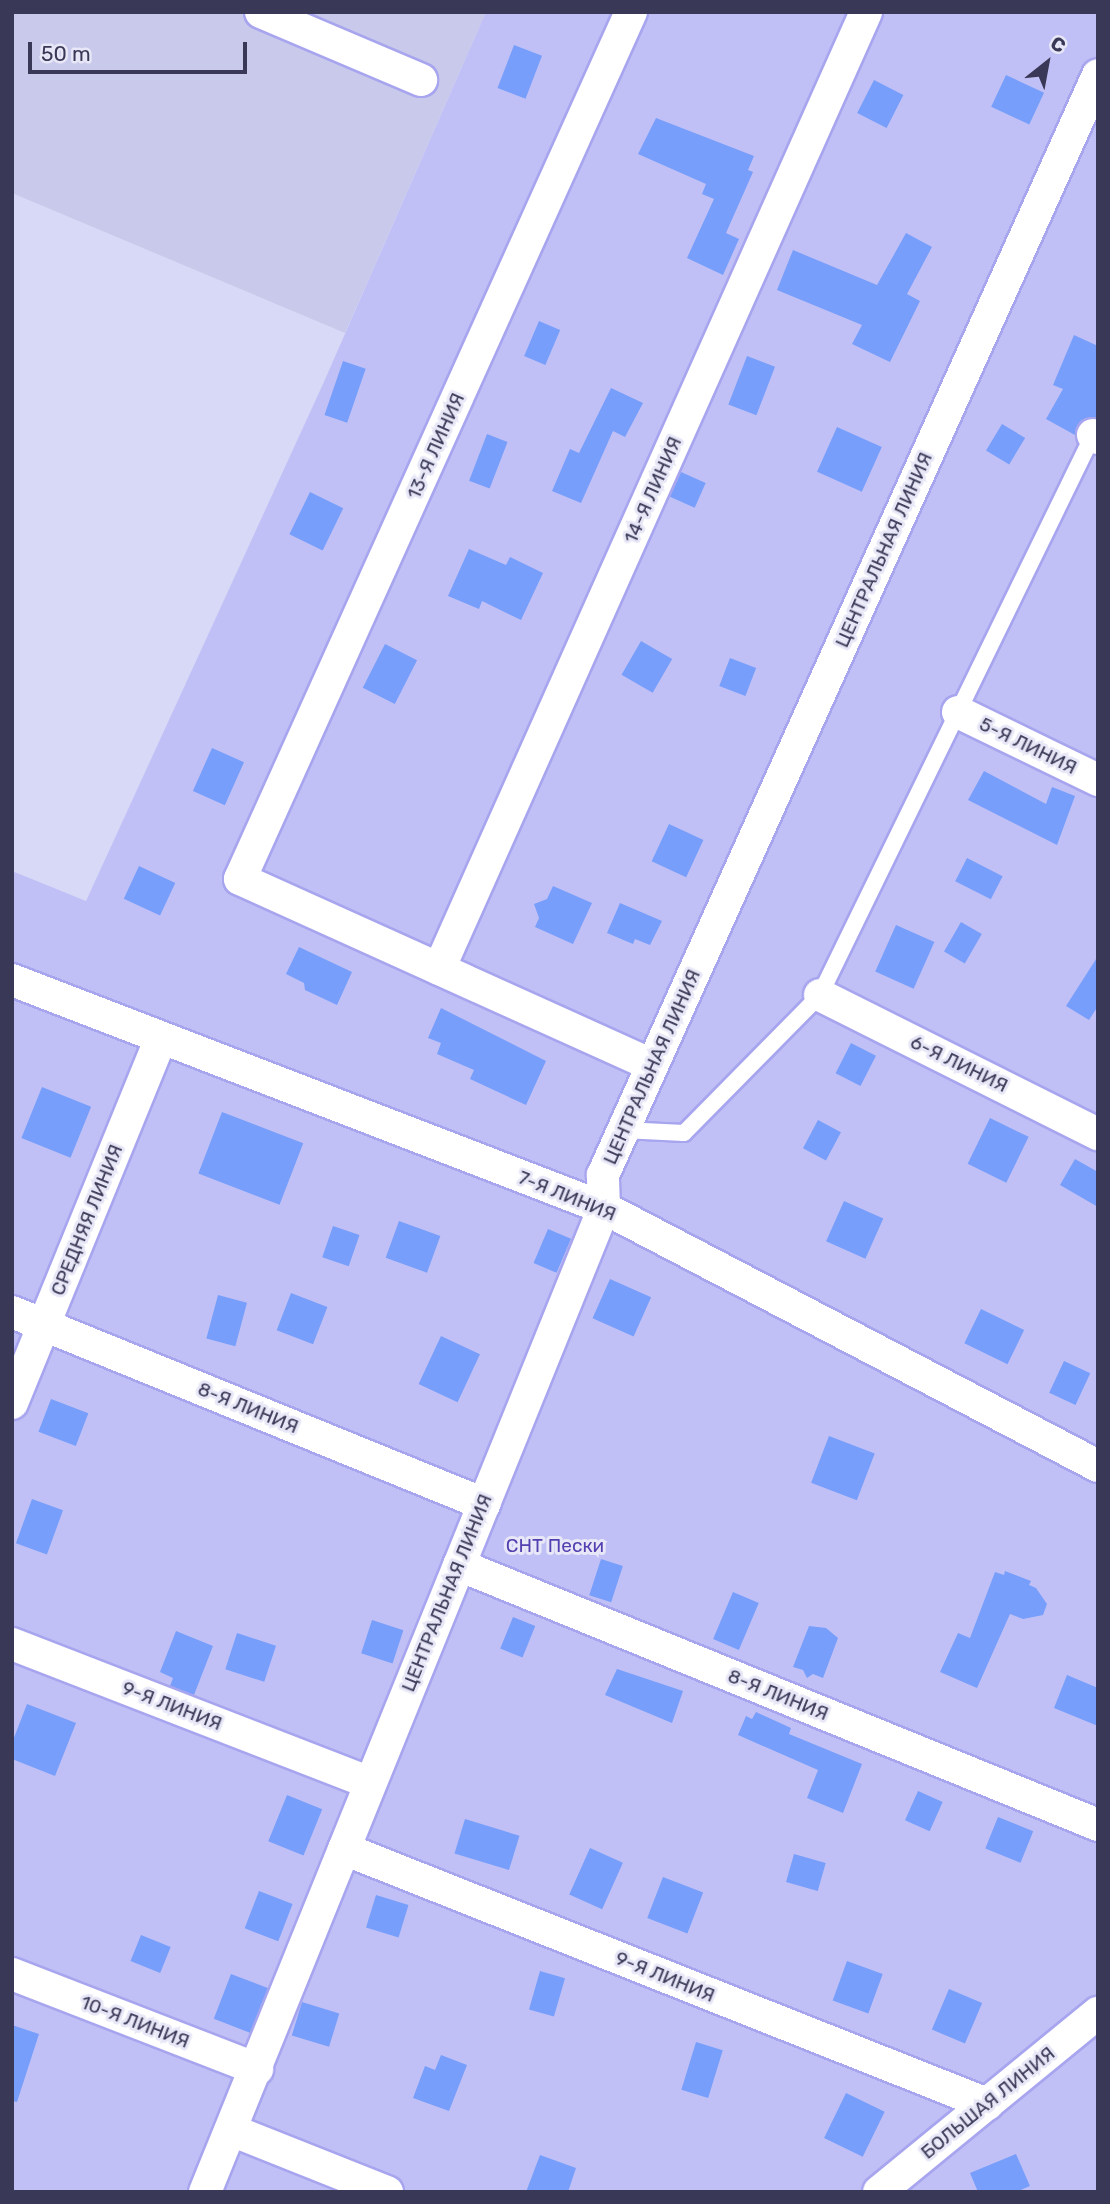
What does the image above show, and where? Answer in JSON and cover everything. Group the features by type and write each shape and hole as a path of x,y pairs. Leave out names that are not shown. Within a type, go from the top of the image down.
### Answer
{"street":[{"path":"261,12 421,80"},
{"name":"13-Я ЛИНИЯ","path":"439,968 240,879 631,12"},
{"name":"14-Я ЛИНИЯ","path":"439,968 866,12"},
{"name":"ЦЕНТРАЛЬНАЯ ЛИНИЯ","path":"205,2192 604,1208 603,1175 1098,75"},
{"name":"5-Я ЛИНИЯ","path":"958,712 1098,780"},
{"path":"439,968 652,1065"},
{"name":"7-Я ЛИНИЯ","path":"12,980 604,1208 1098,1466"},
{"name":"6-Я ЛИНИЯ","path":"820,995 1098,1133"},
{"name":"СРЕДНЯЯ ЛИНИЯ","path":"12,1403 161,1038"},
{"name":"8-Я ЛИНИЯ","path":"12,1312 484,1504"},
{"name":"8-Я ЛИНИЯ","path":"459,1565 1098,1825"},
{"name":"9-Я ЛИНИЯ","path":"12,1644 370,1783"},
{"name":"9-Я ЛИНИЯ","path":"344,1849 987,2104"},
{"name":"10-Я ЛИНИЯ","path":"12,1974 257,2069"},
{"name":"БОЛЬШАЯ ЛИНИЯ","path":"879,2192 1098,2013"},
{"path":"231,2130 387,2192"}],"lane":[{"path":"623,1130 684,1133 820,995 1096,433"}],"shaded area":[{"path":"12,12 486,12 345,333 12,193"}],"green space":[{"name":"СНТ Пески","path":"486,12 1098,12 1098,2192 12,2192 12,871 86,901 323,384"}],"building":[{"path":"514,45 542,56 526,99 498,88"},
{"path":"1006,75 1044,93 1029,124 991,107"},
{"path":"874,80 903,95 887,128 857,113"},
{"path":"656,118 754,156 748,170 753,172 726,233 739,239 723,275 687,258 714,199 702,194 706,184 638,154"},
{"path":"906,233 932,247 907,294 920,301 890,362 852,344 862,325 777,290 793,250 877,285"},
{"path":"539,321 560,330 545,365 524,356"},
{"path":"1074,335 1098,346 1098,418 1084,419 1075,435 1046,419 1063,389 1053,385"},
{"path":"747,356 775,367 756,415 728,405"},
{"path":"343,361 366,369 347,423 324,415"},
{"path":"611,388 643,403 625,437 613,431 581,503 552,491 570,449 579,453"},
{"path":"1002,424 1025,438 1009,464 986,451"},
{"path":"837,427 882,447 862,492 817,472"},
{"path":"487,434 508,442 490,489 469,481"},
{"path":"681,472 706,483 695,508 670,497"},
{"path":"310,492 343,508 323,550 289,534"},
{"path":"469,549 506,565 510,557 543,573 521,620 482,601 479,609 448,596"},
{"path":"641,641 672,659 653,693 622,675"},
{"path":"385,644 417,660 395,704 363,688"},
{"path":"730,658 756,668 745,696 719,686"},
{"path":"212,748 244,762 225,805 193,791"},
{"path":"984,771 1046,804 1052,787 1075,796 1057,845 968,800"},
{"path":"669,824 703,840 686,877 652,861"},
{"path":"967,858 1003,876 991,899 955,881"},
{"path":"139,866 175,883 160,916 124,899"},
{"path":"553,886 592,903 573,944 535,927 539,918 534,904 547,899"},
{"path":"620,903 662,921 650,945 635,939 633,944 607,933"},
{"path":"961,922 982,934 965,963 944,951"},
{"path":"896,925 934,942 914,989 875,972"},
{"path":"299,947 352,972 337,1005 305,990 304,983 286,974"},
{"path":"1098,956 1098,1006 1089,1020 1066,1006"},
{"path":"441,1008 546,1061 526,1105 470,1079 474,1070 437,1054 441,1043 428,1038"},
{"path":"851,1043 876,1056 861,1086 836,1073"},
{"path":"42,1087 91,1107 71,1158 21,1138"},
{"path":"222,1112 303,1143 280,1205 198,1174"},
{"path":"990,1118 1029,1137 1006,1183 968,1164"},
{"path":"818,1120 841,1132 826,1160 803,1148"},
{"path":"1075,1159 1098,1172 1098,1207 1060,1185"},
{"path":"844,1201 883,1218 865,1259 826,1241"},
{"path":"399,1221 440,1236 427,1273 386,1258"},
{"path":"333,1226 359,1235 349,1266 322,1257"},
{"path":"548,1229 571,1239 557,1273 534,1263"},
{"path":"610,1279 651,1297 634,1337 593,1318"},
{"path":"291,1293 327,1307 313,1344 277,1330"},
{"path":"218,1295 247,1303 235,1346 206,1338"},
{"path":"981,1309 1024,1330 1007,1364 964,1343"},
{"path":"441,1336 480,1354 458,1402 419,1384"},
{"path":"1064,1361 1090,1373 1075,1405 1049,1393"},
{"path":"51,1399 88,1413 76,1446 38,1432"},
{"path":"829,1436 875,1454 857,1500 811,1483"},
{"path":"32,1499 63,1510 47,1554 16,1543"},
{"path":"601,1559 623,1566 611,1602 589,1595"},
{"path":"1005,1571 1031,1581 1029,1585 1036,1588 1047,1604 1043,1615 1023,1619 1010,1614 977,1688 940,1672 958,1633 970,1638 995,1572 1004,1575"},
{"path":"733,1592 759,1603 739,1650 713,1639"},
{"path":"513,1617 535,1626 523,1658 500,1649"},
{"path":"372,1620 403,1630 393,1663 361,1653"},
{"path":"809,1626 826,1628 838,1638 823,1678 813,1674 807,1678 803,1670 793,1667"},
{"path":"176,1631 213,1646 194,1695 170,1686 173,1678 160,1672"},
{"path":"237,1633 276,1646 264,1682 225,1669"},
{"path":"617,1669 683,1691 672,1723 605,1695"},
{"path":"1067,1675 1098,1688 1098,1726 1054,1708"},
{"path":"27,1704 76,1723 55,1776 12,1759 12,1743"},
{"path":"756,1712 791,1728 789,1734 862,1764 843,1813 807,1798 818,1770 738,1735 746,1716 752,1719"},
{"path":"918,1791 943,1802 930,1831 905,1820"},
{"path":"287,1795 322,1809 304,1856 268,1841"},
{"path":"998,1817 1033,1831 1020,1863 985,1849"},
{"path":"465,1819 520,1836 509,1870 454,1853"},
{"path":"590,1848 623,1863 602,1909 569,1895"},
{"path":"794,1854 826,1863 818,1891 786,1882"},
{"path":"663,1877 703,1892 687,1933 647,1918"},
{"path":"259,1891 293,1904 278,1941 245,1928"},
{"path":"376,1895 409,1905 399,1937 366,1928"},
{"path":"141,1935 171,1947 160,1973 131,1961"},
{"path":"847,1961 883,1974 868,2013 833,2000"},
{"path":"540,1971 565,1978 554,2017 529,2009"},
{"path":"231,1974 268,1988 251,2033 214,2019"},
{"path":"949,1989 982,2003 965,2044 932,2030"},
{"path":"302,2002 339,2013 329,2047 292,2035"},
{"path":"12,2025 39,2034 17,2102 12,2101"},
{"path":"696,2042 723,2050 708,2098 681,2090"},
{"path":"441,2055 467,2065 449,2111 413,2098 425,2066 435,2070"},
{"path":"846,2093 885,2112 863,2157 824,2138"},
{"path":"1016,2154 1030,2186 1016,2192 978,2192 970,2173"},
{"path":"540,2155 576,2168 568,2192 526,2192"}]}
